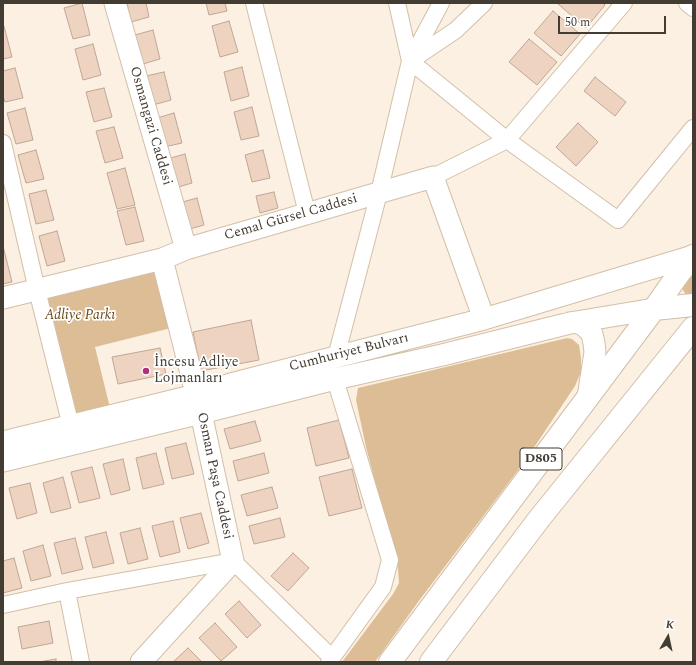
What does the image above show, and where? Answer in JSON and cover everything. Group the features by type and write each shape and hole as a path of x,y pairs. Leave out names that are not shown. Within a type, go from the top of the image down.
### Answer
{"highway":[{"name":"D805","path":"390,662 693,256"},
{"path":"654,309 693,305"},
{"name":"D805","path":"431,662 539,519 693,328"}],"main road":[{"name":"Osmangazi Caddesi","path":"115,3 186,249"},
{"name":"Cemal Gürsel Caddesi","path":"3,298 162,259 186,249 433,177"},
{"path":"433,177 484,320"},
{"name":"Cumhuriyet Bulvarı","path":"3,461 199,404 231,384 336,356 484,320 693,256"},
{"name":"Osman Paşa Caddesi","path":"162,259 199,404 232,561"},
{"name":"Cumhuriyet Bulvarı","path":"3,442 71,426 335,379 442,355 570,322 654,309"},
{"path":"570,322 577,322 583,325 592,334 595,352 588,397"},
{"path":"141,662 232,561"}],"street":[{"path":"254,3 307,214"},
{"path":"397,3 410,61 507,140 618,220 693,128"},
{"path":"336,356 379,192 410,61 441,3"},
{"path":"410,61 456,30 484,3"},
{"path":"433,177 507,140 624,3"},
{"path":"687,3 693,8"},
{"path":"3,143 37,290 71,426"},
{"path":"3,605 67,591 232,561 331,660 383,587 390,560 335,379"},
{"path":"67,591 81,662"}],"green space":[{"name":"Adliye Parkı","path":"162,259 179,326 95,347 112,416 71,426 37,290"},
{"path":"693,268 693,300 686,295 682,285"},
{"path":"567,338 572,339 579,345 581,372 575,386 525,461 418,602 375,662 342,662 393,594 399,583 398,569 366,447 356,400 358,388"}],"building":[{"path":"82,3 90,35 73,39 64,8"},
{"path":"127,3 146,3 149,17 131,22"},
{"path":"206,3 225,3 227,11 209,15"},
{"path":"603,3 605,5 586,28 558,4"},
{"path":"553,11 580,34 561,56 534,33"},
{"path":"229,21 238,52 220,57 212,26"},
{"path":"3,26 12,57 3,59"},
{"path":"153,30 160,59 143,64 135,35"},
{"path":"529,39 557,62 537,85 509,62"},
{"path":"93,44 101,75 83,80 75,49"},
{"path":"242,67 249,96 231,101 224,72"},
{"path":"15,68 23,98 5,102 3,96 3,71"},
{"path":"164,72 171,100 153,105 146,76"},
{"path":"595,77 626,102 615,116 584,91"},
{"path":"104,88 112,117 94,122 86,92"},
{"path":"252,107 259,136 241,140 234,112"},
{"path":"25,108 33,140 16,144 7,113"},
{"path":"174,113 182,143 164,147 157,118"},
{"path":"578,123 598,142 576,166 556,147"},
{"path":"114,127 123,158 105,163 96,131"},
{"path":"36,150 44,179 26,183 18,155"},
{"path":"263,150 270,178 252,182 245,155"},
{"path":"185,154 192,183 175,188 167,159"},
{"path":"125,168 135,205 117,209 107,173"},
{"path":"46,190 54,220 36,224 29,194"},
{"path":"274,192 278,208 260,213 256,196"},
{"path":"197,198 204,225 186,230 179,203"},
{"path":"135,207 144,241 126,245 117,211"},
{"path":"57,231 65,261 47,266 39,236"},
{"path":"3,246 12,282 3,284"},
{"path":"251,320 259,360 201,371 193,332"},
{"path":"160,348 166,374 118,384 112,357"},
{"path":"339,420 349,458 316,466 307,428"},
{"path":"255,421 261,441 230,449 224,429"},
{"path":"186,443 194,474 172,479 165,448"},
{"path":"156,453 164,484 143,489 136,458"},
{"path":"264,453 269,473 238,481 233,461"},
{"path":"123,459 130,490 111,495 103,464"},
{"path":"92,467 100,498 79,503 71,472"},
{"path":"352,469 362,508 329,516 319,477"},
{"path":"63,477 71,508 51,513 43,483"},
{"path":"30,483 37,513 17,519 9,488"},
{"path":"272,487 278,508 247,516 241,495"},
{"path":"201,513 209,543 188,549 180,518"},
{"path":"280,518 285,537 254,544 249,526"},
{"path":"173,521 180,552 160,557 152,526"},
{"path":"140,528 148,559 128,564 120,533"},
{"path":"106,532 114,563 93,568 85,537"},
{"path":"75,538 83,569 62,574 54,543"},
{"path":"43,545 51,576 31,581 23,551"},
{"path":"293,553 309,568 288,591 271,576"},
{"path":"14,558 22,588 3,593 3,561"},
{"path":"239,601 261,625 247,638 225,614"},
{"path":"49,621 53,643 22,649 18,627"},
{"path":"215,623 237,647 221,661 199,638"},
{"path":"188,648 202,662 174,661"},
{"path":"56,659 56,662 39,662"}],"place":[{"name":"İncesu Adliye Lojmanları","path":"146,371"}]}
